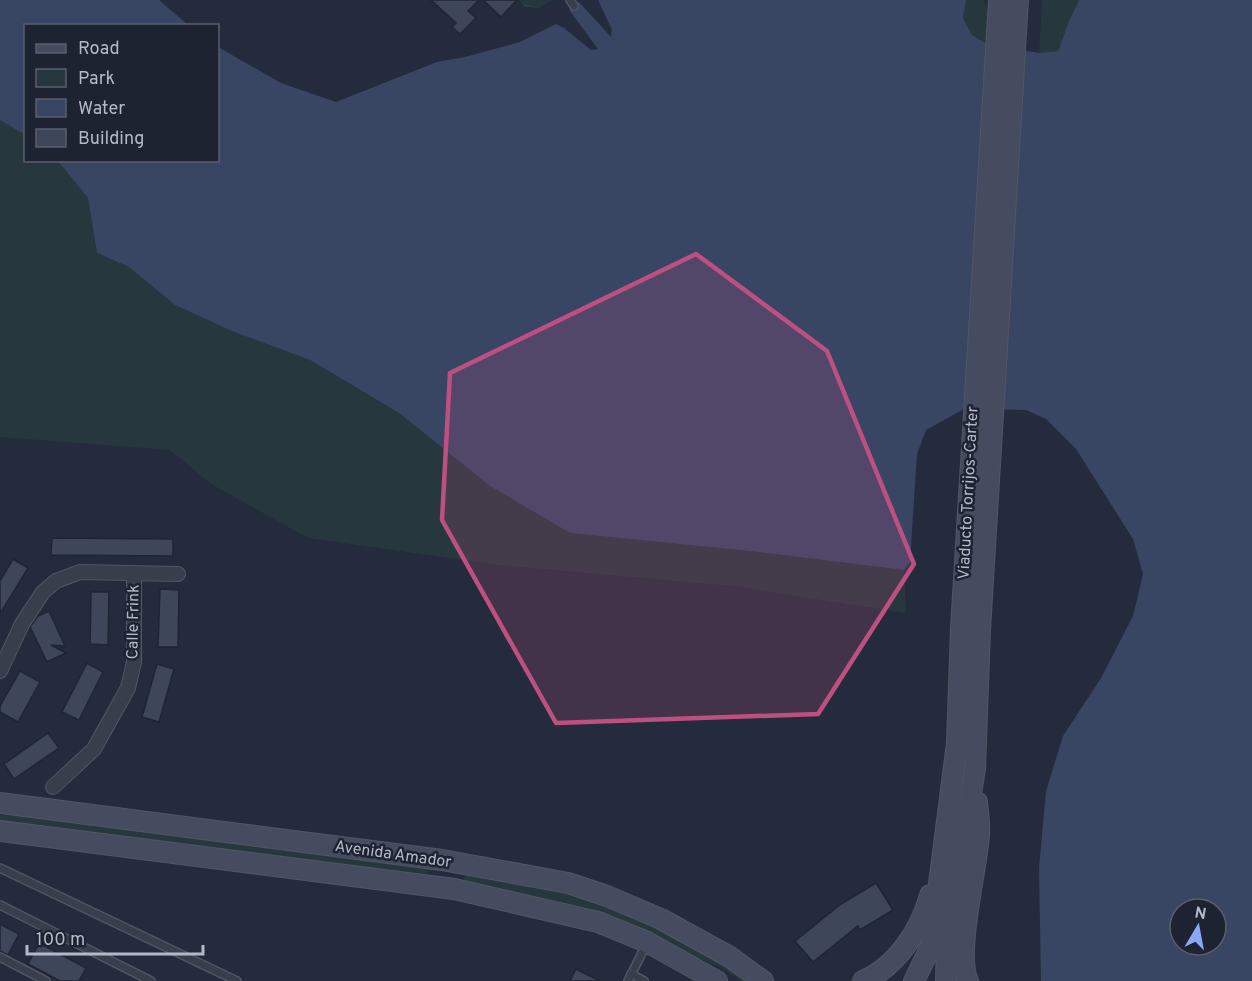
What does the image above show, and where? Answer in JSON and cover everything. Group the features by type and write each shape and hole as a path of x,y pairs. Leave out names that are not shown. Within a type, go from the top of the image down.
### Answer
{"main road":[{"name":"Viaducto Torrijos-Carter","path":"946,981 947,942 975,769 971,629 999,0"},
{"name":"Viaducto Torrijos-Carter","path":"915,981 931,946 971,629 1018,0"},
{"path":"968,981 964,963 964,943 980,833 975,769"},
{"name":"Avenida Amador","path":"0,803 442,860 568,883 607,896 661,919 730,957 763,981"},
{"path":"863,981 873,977 894,960 909,940 927,908 947,825"},
{"name":"Avenida Amador","path":"0,831 454,890 598,922 646,942 717,981"},
{"path":"442,860 454,890"}],"street":[{"path":"0,671 22,624 43,592 56,581 80,572 178,574"},
{"name":"Calle Frink","path":"53,787 94,749 128,688 134,662 134,573"}],"lane":[{"path":"0,868 237,981"},
{"path":"0,905 151,981"},
{"path":"644,981 630,978 646,942"},
{"path":"0,957 46,981"}],"highlighted area":[{"path":"696,254 827,351 914,564 818,714 556,723 442,520 450,373"}],"green space":[{"path":"519,0 552,0 539,8 524,6"},
{"path":"966,0 983,0 987,9 987,44 972,35 963,18"},
{"path":"1042,0 1079,0 1058,51 1039,53"},
{"path":"0,120 24,134 24,162 59,162 88,198 97,253 129,267 175,305 234,332 310,360 399,413 490,486 570,533 749,551 904,570 906,613 732,586 499,565 308,538 211,484 170,450 0,437"},
{"path":"9,812 427,867 429,872 426,876 0,823 0,816"},
{"path":"470,872 562,887 651,919 755,981 741,981 722,968 681,951 464,883 464,877"}],"water":[{"path":"0,0 159,0 187,24 24,24 24,134 0,120"},
{"path":"552,0 569,10 579,0 966,0 963,18 972,35 987,44 1039,53 1058,51 1079,0 1252,0 1252,981 1041,981 1039,868 1046,791 1063,736 1101,678 1133,616 1143,574 1133,539 1076,449 1046,419 1026,410 964,409 926,430 917,454 910,562 904,570 749,551 570,533 490,486 399,413 310,360 234,332 175,305 129,267 97,253 88,198 59,162 219,162 219,48 281,83 336,102 452,56 509,29 507,24 525,5 539,8"}],"pier":[{"path":"552,0 567,8 563,3 569,6 576,0 598,0 612,30 611,37 579,2 569,10 598,49 591,50 556,24 520,42 465,57 436,62 508,29 507,24 524,6 539,8"}],"building":[{"path":"431,0 479,0 468,11 476,18 460,34 452,27 456,23"},
{"path":"483,0 517,0 501,17"},
{"path":"52,538 173,539 173,556 51,555"},
{"path":"13,559 28,568 0,614 0,581"},
{"path":"160,589 179,590 178,647 158,647"},
{"path":"91,592 109,592 108,645 90,644"},
{"path":"49,611 65,646 51,645 66,653 47,662 30,627 38,616"},
{"path":"87,663 103,672 79,720 62,712"},
{"path":"157,664 174,669 159,722 142,717"},
{"path":"20,671 40,682 18,722 0,712 0,706"},
{"path":"48,733 59,748 14,779 4,764"},
{"path":"876,883 893,910 860,930 858,926 813,962 795,941 841,904"},
{"path":"0,924 19,934 8,955 0,951"},
{"path":"39,943 86,968 79,981 60,981 28,964"},
{"path":"576,969 600,981 570,981"}]}
